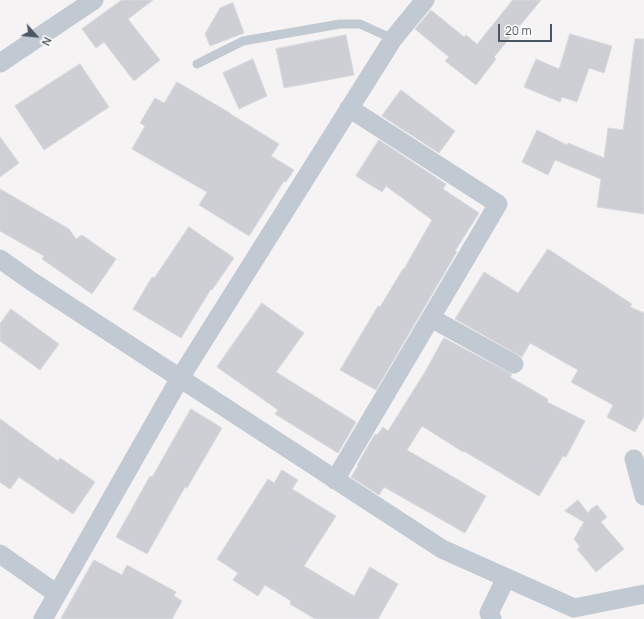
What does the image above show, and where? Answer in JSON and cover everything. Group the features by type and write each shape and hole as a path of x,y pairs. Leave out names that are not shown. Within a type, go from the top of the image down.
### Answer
{"street":[{"path":"0,63 94,0"},
{"path":"43,619 180,378 393,39 425,0"},
{"path":"335,480 498,204 349,108"},
{"path":"0,258 31,281 442,549 574,608 644,594"},
{"path":"431,318 514,364"},
{"path":"634,459 644,496"},
{"path":"0,554 57,594"},
{"path":"492,619 489,613 506,578"}],"lane":[{"path":"197,64 243,41 340,24 360,24 393,39"}],"building":[{"path":"122,0 153,0 128,19 160,60 134,81 104,42 96,48 82,29"},
{"path":"513,0 541,0 494,57 496,59 476,85 445,61 449,57 415,29 431,10 464,37 466,35 477,44"},
{"path":"233,3 244,33 210,46 205,34 220,8"},
{"path":"570,34 612,46 604,73 589,68 577,102 562,97 560,102 524,87 536,59 559,69"},
{"path":"346,35 354,75 284,88 276,49"},
{"path":"635,39 644,39 644,214 597,207 601,179 555,160 548,175 522,162 537,130 567,145 568,143 604,158 608,128 623,130"},
{"path":"253,59 267,96 239,109 223,73"},
{"path":"80,64 109,107 44,150 15,106"},
{"path":"177,82 279,144 271,156 294,170 286,182 284,181 249,236 199,205 207,192 132,149 145,126 140,123 155,98 164,103"},
{"path":"401,90 455,131 439,153 382,116"},
{"path":"0,137 19,163 0,177"},
{"path":"379,140 446,184 443,189 479,213 455,251 457,252 376,390 340,370 378,306 380,307 404,269 432,220 386,186 382,192 356,176"},
{"path":"0,189 69,229 76,239 82,235 116,259 92,294 42,259 44,256 0,231"},
{"path":"189,227 234,258 212,290 211,289 181,338 133,309 152,277 154,278"},
{"path":"548,249 632,304 630,307 644,313 644,416 635,432 607,417 613,405 571,382 578,370 530,343 522,357 455,319 484,272 518,293"},
{"path":"262,303 304,333 276,372 356,422 338,453 275,414 278,410 217,367"},
{"path":"11,309 59,344 40,370 0,341 0,324"},
{"path":"444,338 512,374 510,377 548,399 547,402 585,421 566,457 563,456 539,496 464,451 463,452 422,426 407,450 486,496 465,533 384,487 379,495 351,477 375,434 377,435 383,427 388,431 425,372"},
{"path":"191,409 222,428 187,488 185,487 147,554 116,537 150,476 152,477"},
{"path":"0,419 58,461 60,458 95,482 73,514 19,477 10,489 0,482"},
{"path":"282,470 298,480 292,489 336,516 304,566 354,596 370,567 398,584 378,619 315,619 290,604 291,601 265,585 258,596 233,580 238,573 217,559 268,479 274,483"},
{"path":"578,500 588,513 597,505 607,517 601,522 624,549 596,572 577,549 580,547 574,539 584,522 565,511"},
{"path":"94,560 122,575 127,565 176,592 174,596 182,601 172,619 61,619"}]}
